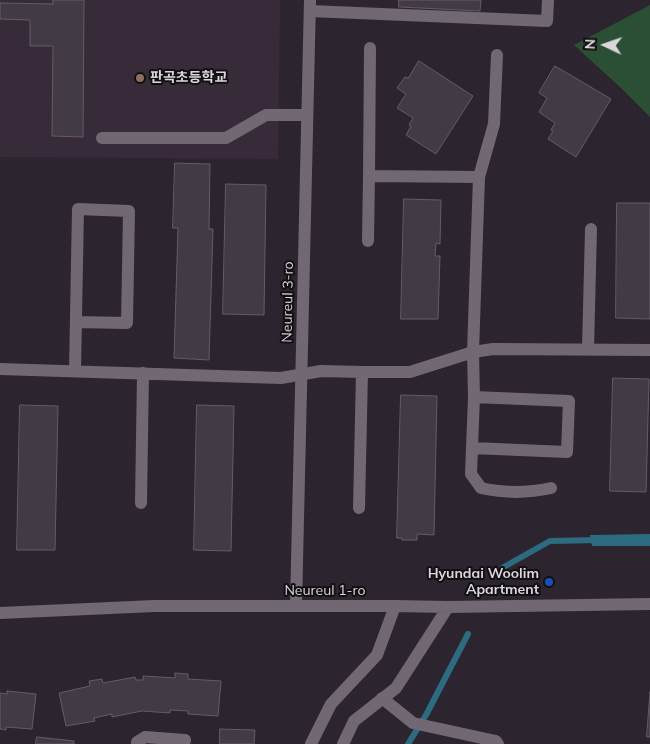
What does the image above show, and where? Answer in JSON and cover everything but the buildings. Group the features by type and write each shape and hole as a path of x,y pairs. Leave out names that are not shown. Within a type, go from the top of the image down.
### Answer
{"street":[{"path":"310,6 548,21 548,0"},
{"name":"Neureul 3-ro","path":"296,606 310,6"},
{"path":"368,241 370,48"},
{"path":"497,55 494,124 478,177 471,474 481,488 495,491 538,491 551,488"},
{"path":"102,138 226,138 266,115 307,115"},
{"path":"369,176 478,177"},
{"path":"75,371 78,209 129,211 126,323 76,322"},
{"path":"588,349 591,229"},
{"path":"0,370 281,378 321,371 410,372 473,352 493,349 650,350"},
{"path":"359,508 362,372"},
{"path":"141,503 143,373"},
{"path":"472,448 567,452 569,409 569,401 474,397"},
{"name":"Neureul 1-ro","path":"0,612 154,606 448,607 650,604"},
{"path":"311,744 331,704 377,654 395,606"},
{"path":"343,744 354,721 396,688 448,607"},
{"path":"382,698 413,723 496,741 498,744"},
{"path":"137,744 137,742 145,737 184,740 184,744"}],"shaded area":[{"name":"판곡초등학교","path":"0,0 280,0 278,159 0,157"}],"green space":[{"path":"650,5 650,117 574,45"}],"water":[{"path":"650,534 650,546 592,546 590,535"}],"waterway":[{"path":"502,568 550,541 599,540"},
{"path":"408,744 426,715 468,634"}],"place":[{"name":"판곡초등학교","path":"140,78"},
{"name":"Hyundai Woolim Apartment","path":"549,582"}]}
